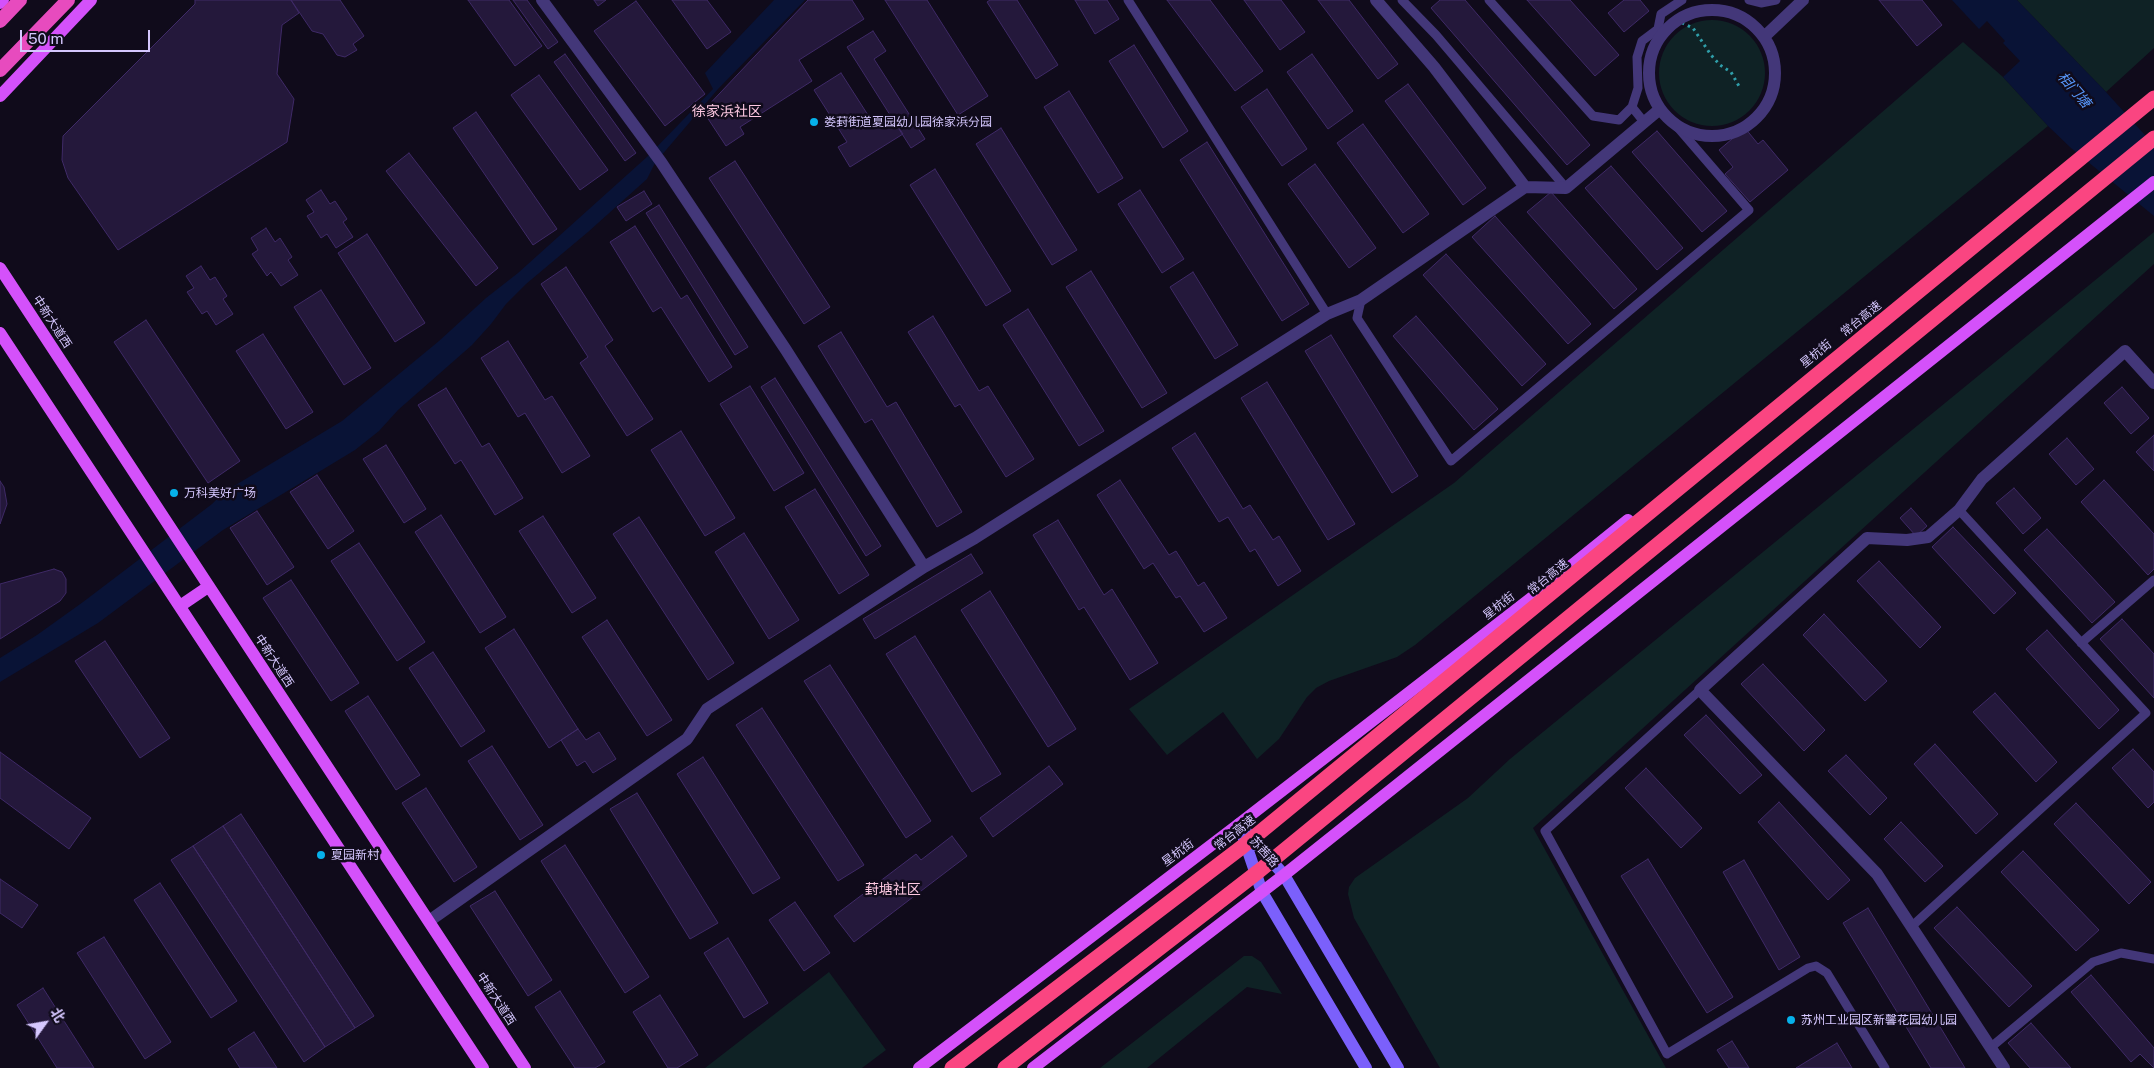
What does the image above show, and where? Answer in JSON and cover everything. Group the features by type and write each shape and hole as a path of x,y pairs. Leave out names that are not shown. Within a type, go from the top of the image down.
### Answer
{"highway":[{"path":"0,21 20,0"},
{"path":"0,70 68,0"},
{"name":"常台高速","path":"952,1068 1242,847 2154,98"},
{"path":"1005,1068 1259,871 2154,138"}],"main road":[{"path":"0,3 3,0"},
{"path":"0,96 91,0"},
{"name":"星杭街","path":"918,1068 1239,824 1530,599 1956,260 2154,94"},
{"path":"1033,1068 1284,875 2154,182"},
{"name":"中新大道西","path":"0,268 525,1068"},
{"path":"0,333 142,546 483,1068"},
{"path":"180,606 208,586"},
{"name":"苏茜路","path":"1239,824 1284,875 1398,1068"},
{"name":"苏茜路","path":"1239,824 1262,892 1366,1068"}],"street":[{"path":"542,0 661,162 791,358 924,567"},
{"path":"1376,0 1434,67 1525,187"},
{"path":"1764,36 1803,0"},
{"path":"1714,9 1733,12 1751,22 1764,36 1773,54 1776,74 1772,94 1763,111 1749,125 1731,134 1711,136 1692,133 1674,123 1660,109 1652,91 1649,71 1652,51 1660,31 1676,20 1704,10 1714,9"},
{"path":"429,921 687,739 707,708 924,567 976,538 1328,314 1361,300 1525,187 1566,188 1660,109"},
{"path":"2004,1068 1877,874 1700,690 1867,538 1907,540 1928,537 1960,510 1982,478 2125,351 2154,382"}],"lane":[{"path":"1128,0 1328,314"},
{"path":"1402,0 1436,35 1566,188"},
{"path":"1490,0 1594,116 1619,120 1632,107 1638,88 1637,57 1642,41 1660,31 1661,14 1682,0"},
{"path":"1749,0 1761,3 1776,0"},
{"path":"1632,107 1644,122"},
{"path":"1361,300 1357,318 1451,461 1749,210 1674,123"},
{"path":"1911,927 2146,713 1960,510"},
{"path":"2081,643 2154,580"},
{"path":"1700,690 1545,831 1667,1054 1808,968 1816,966 1828,973 1885,1068"},
{"path":"1990,1048 2093,962 2121,953 2154,959"}],"path":[{"path":"1676,20 1693,28 1711,55 1720,65 1731,72 1740,88"}],"green space":[{"path":"2017,0 2154,0 2154,48 2106,92"},
{"path":"1712,20 1732,24 1749,36 1761,53 1765,73 1761,93 1749,110 1732,122 1712,126 1692,122 1675,110 1663,93 1659,73 1663,53 1675,36 1692,24"},
{"path":"1963,42 2003,77 2048,126 1415,645 1397,657 1329,681 1316,688 1307,697 1279,739 1257,759 1223,712 1167,755 1129,709 1454,483"},
{"path":"2154,232 2154,264 1533,828 1666,1068 1440,1068 1354,918 1348,894 1349,887 1355,878 1468,798 1510,759"},
{"path":"1244,956 1252,956 1261,962 1282,994 1247,987 1147,1068 1100,1068"},
{"path":"829,972 886,1050 862,1068 705,1068"}],"water":[{"path":"774,0 805,0 718,89 655,163 647,179 526,284 506,304 472,345 398,410 379,431 355,450 223,530 98,623 0,682 0,658 37,635 83,602 212,504 224,492 342,421 518,273 648,156 713,89 705,73"},
{"name":"相门塘","path":"1952,0 2017,0 2106,92 2154,145 2154,216 2071,148 2048,126 2003,77 2020,61 2003,43 2005,41 1987,21 1979,29"}],"building":[{"path":"195,0 291,0 299,13 282,25 277,74 294,99 287,142 118,250 68,178 62,160 63,136 195,4"},
{"path":"291,0 340,0 364,36 353,44 357,50 345,57 337,55 323,34 312,31"},
{"path":"468,0 509,0 542,46 515,66"},
{"path":"513,0 527,0 558,42 548,49"},
{"path":"594,0 606,0 598,6"},
{"path":"672,0 707,0 731,32 707,49"},
{"path":"808,0 852,0 864,19 799,60 812,81 740,127 744,134 726,146 703,111"},
{"path":"885,0 927,0 988,96 958,115"},
{"path":"990,0 1017,0 1058,65 1036,79 987,2"},
{"path":"1075,0 1107,0 1119,19 1095,34"},
{"path":"1167,0 1210,0 1263,71 1235,91"},
{"path":"1244,0 1281,0 1305,32 1280,50"},
{"path":"1318,0 1349,0 1398,64 1378,79"},
{"path":"1440,0 1465,0 1590,145 1567,165 1431,8"},
{"path":"1527,0 1570,0 1619,55 1595,76"},
{"path":"1624,0 1640,0 1649,11 1624,32 1608,13"},
{"path":"1879,0 1922,0 1942,25 1917,46"},
{"path":"636,1 705,94 665,126 594,31"},
{"path":"873,31 886,51 874,59 925,139 911,148 847,47"},
{"path":"1134,45 1188,131 1163,148 1109,61"},
{"path":"565,54 636,153 625,161 554,62"},
{"path":"1312,54 1353,111 1328,129 1287,72"},
{"path":"841,73 875,126 891,116 903,134 850,167 838,147 847,142 814,90"},
{"path":"539,75 608,170 580,190 511,95"},
{"path":"1408,84 1486,188 1463,205 1385,101"},
{"path":"1267,89 1307,149 1282,166 1241,107"},
{"path":"1069,91 1123,178 1098,193 1044,107"},
{"path":"476,112 557,229 533,245 453,128"},
{"path":"1363,124 1429,214 1403,233 1337,143"},
{"path":"1001,128 1077,250 1052,265 976,144"},
{"path":"1745,128 1758,144 1763,140 1788,170 1750,202 1725,174 1733,167 1719,150"},
{"path":"1657,131 1727,211 1702,232 1632,152"},
{"path":"1207,142 1309,304 1282,321 1180,160"},
{"path":"409,153 498,268 476,286 386,171"},
{"path":"735,161 830,307 804,324 709,178"},
{"path":"1315,164 1376,248 1349,268 1288,184"},
{"path":"1611,166 1683,248 1657,270 1585,188"},
{"path":"935,169 1011,291 986,306 910,185"},
{"path":"321,190 330,204 335,201 347,219 343,222 353,237 336,248 327,234 321,238 307,216 314,212 306,200"},
{"path":"1140,190 1184,259 1162,273 1118,204"},
{"path":"644,191 652,204 626,221 617,207"},
{"path":"1551,192 1637,289 1614,309 1527,212"},
{"path":"659,205 748,347 735,355 646,213"},
{"path":"1495,216 1591,324 1568,344 1472,237"},
{"path":"635,226 681,299 687,295 732,367 709,382 661,307 653,312 610,242"},
{"path":"266,228 275,242 280,238 292,257 288,260 298,275 281,286 271,272 267,276 252,254 258,250 251,238"},
{"path":"367,234 425,323 395,342 338,253"},
{"path":"1446,254 1546,364 1522,386 1423,275"},
{"path":"201,266 210,280 215,277 227,296 223,299 233,314 216,325 207,311 202,314 187,292 194,288 186,276"},
{"path":"566,267 613,340 605,346 653,419 627,436 580,363 588,357 541,284"},
{"path":"1091,271 1167,393 1142,408 1066,287"},
{"path":"1193,272 1238,345 1215,359 1170,287"},
{"path":"321,290 371,368 344,385 294,307"},
{"path":"1028,309 1104,431 1079,446 1003,325"},
{"path":"933,316 979,391 988,386 1034,459 1006,477 960,404 955,407 908,332"},
{"path":"1416,316 1498,409 1474,430 1393,336"},
{"path":"146,320 240,461 208,483 114,342"},
{"path":"841,332 887,407 896,402 962,512 937,527 872,419 865,423 818,346"},
{"path":"263,334 313,412 286,429 236,351"},
{"path":"1331,335 1418,476 1392,493 1305,351"},
{"path":"508,341 545,400 552,396 590,456 562,473 525,413 518,417 481,358"},
{"path":"775,378 881,546 866,556 761,387"},
{"path":"1267,382 1355,524 1328,540 1241,398"},
{"path":"750,386 804,473 774,491 720,404"},
{"path":"2122,387 2149,418 2131,434 2104,403"},
{"path":"446,388 482,447 489,443 523,498 495,515 461,460 455,464 418,405"},
{"path":"681,431 735,518 705,536 651,450"},
{"path":"1195,433 1243,509 1250,505 1273,540 1279,536 1301,571 1278,586 1255,549 1250,552 1228,517 1219,522 1172,448"},
{"path":"2154,435 2154,471 2136,452"},
{"path":"2067,438 2094,469 2076,485 2049,454"},
{"path":"386,445 426,509 404,523 363,459"},
{"path":"317,475 354,531 328,549 290,492"},
{"path":"1120,480 1169,555 1176,551 1198,586 1204,582 1227,618 1204,632 1180,596 1176,598 1153,563 1144,569 1097,495"},
{"path":"2104,480 2154,534 2154,569 2148,575 2081,502"},
{"path":"0,481 4,487 7,504 0,524"},
{"path":"2014,488 2041,518 2023,534 1996,503"},
{"path":"815,489 869,575 839,594 785,507"},
{"path":"1911,508 1927,526 1916,536 1900,518"},
{"path":"257,511 294,567 267,585 230,528"},
{"path":"441,515 506,617 480,633 415,532"},
{"path":"543,516 596,598 572,613 519,531"},
{"path":"639,517 734,663 708,680 613,534"},
{"path":"1058,520 1104,595 1112,589 1158,663 1130,680 1084,607 1079,610 1033,535"},
{"path":"1953,527 2016,593 1994,614 1932,547"},
{"path":"2047,529 2115,602 2092,623 2024,550"},
{"path":"744,533 799,620 769,639 715,552"},
{"path":"359,543 425,642 397,661 331,561"},
{"path":"971,554 983,573 875,639 863,619"},
{"path":"1879,561 1941,627 1920,648 1857,581"},
{"path":"54,569 62,572 66,579 66,593 60,601 0,639 0,584"},
{"path":"291,580 359,683 331,701 263,598"},
{"path":"990,591 1076,729 1048,747 961,610"},
{"path":"1824,614 1887,681 1865,701 1803,635"},
{"path":"2122,619 2154,654 2154,698 2100,639"},
{"path":"607,620 672,720 647,736 582,637"},
{"path":"514,629 578,729 549,748 485,648"},
{"path":"2047,630 2119,710 2099,729 2026,649"},
{"path":"915,636 1001,774 972,792 886,654"},
{"path":"105,641 170,738 140,758 75,661"},
{"path":"433,652 485,731 461,747 409,668"},
{"path":"1763,664 1825,730 1804,751 1741,684"},
{"path":"830,665 931,821 906,838 804,681"},
{"path":"1995,693 2057,762 2036,782 1973,712"},
{"path":"368,696 420,775 396,790 345,711"},
{"path":"762,708 864,865 838,881 736,725"},
{"path":"1706,715 1762,775 1740,794 1684,735"},
{"path":"578,729 586,740 599,732 616,759 593,773 585,761 577,766 561,740"},
{"path":"1935,744 1998,814 1976,834 1914,764"},
{"path":"492,746 543,825 520,840 468,761"},
{"path":"2133,749 2154,772 2154,802 2148,808 2112,768"},
{"path":"0,752 91,818 69,849 0,798"},
{"path":"1846,755 1887,798 1870,815 1828,771"},
{"path":"703,757 780,878 753,894 677,774"},
{"path":"1049,766 1063,784 993,837 980,818"},
{"path":"1646,768 1702,828 1681,848 1625,788"},
{"path":"426,788 477,867 454,882 402,803"},
{"path":"637,793 718,923 690,939 610,809"},
{"path":"1779,802 1850,880 1828,900 1758,822"},
{"path":"2076,803 2151,882 2129,904 2054,824"},
{"path":"241,814 374,1016 355,1028 223,826"},
{"path":"1901,822 1943,866 1925,882 1884,839"},
{"path":"223,826 355,1028 325,1047 193,846"},
{"path":"952,836 967,856 854,942 834,916 916,854 921,860"},
{"path":"565,845 649,977 625,993 541,861"},
{"path":"193,846 325,1047 304,1062 171,860"},
{"path":"2023,851 2099,930 2076,951 2001,872"},
{"path":"1648,859 1733,997 1707,1013 1621,876"},
{"path":"1744,860 1800,957 1779,970 1723,872"},
{"path":"0,879 38,905 22,928 0,913"},
{"path":"160,883 237,1001 211,1018 134,900"},
{"path":"495,891 552,980 528,996 470,906"},
{"path":"795,902 830,953 804,971 769,920"},
{"path":"1957,907 2032,986 2009,1007 1934,928"},
{"path":"1868,908 1965,1068 1931,1068 1843,923"},
{"path":"104,937 171,1042 145,1059 77,953"},
{"path":"728,938 768,1003 744,1018 704,953"},
{"path":"2091,975 2154,1048 2154,1068 2140,1054 2131,1062 2071,992"},
{"path":"43,988 94,1068 57,1068 17,1005"},
{"path":"560,991 605,1062 595,1068 575,1068 535,1007"},
{"path":"660,995 698,1055 677,1068 668,1068 633,1012"},
{"path":"2031,1023 2071,1068 2030,1068 2008,1043"},
{"path":"254,1032 277,1068 240,1068 228,1049"},
{"path":"1732,1041 1749,1068 1729,1068 1717,1050"},
{"path":"1837,1043 1852,1068 1796,1068"}],"place":[{"name":"娄葑街道夏园幼儿园徐家浜分园","path":"814,122"},
{"name":"万科美好广场","path":"174,493"},
{"name":"夏园新村","path":"321,855"},
{"name":"苏州工业园区新馨花园幼儿园","path":"1791,1020"}],"district":[{"name":"徐家浜社区","path":"727,112"},
{"name":"葑塘社区","path":"893,890"}]}
